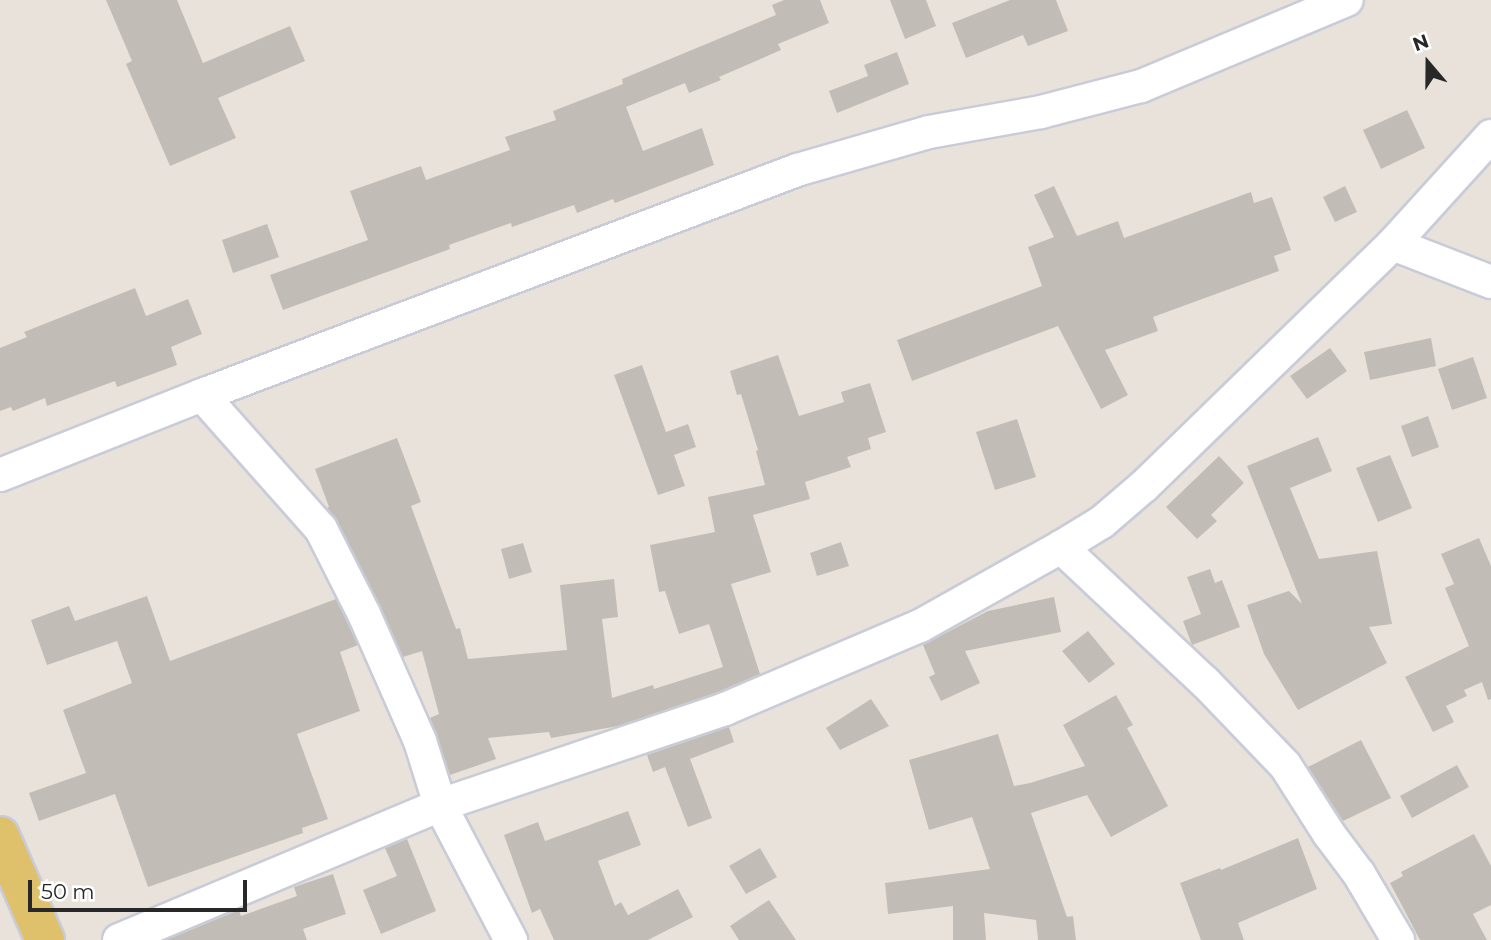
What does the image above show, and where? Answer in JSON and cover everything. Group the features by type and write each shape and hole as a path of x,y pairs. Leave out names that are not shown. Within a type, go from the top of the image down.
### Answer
{"main road":[{"path":"0,836 45,940"}],"street":[{"path":"0,475 202,395 797,170 929,132 1041,112 1141,86 1348,0"},
{"path":"119,940 440,805 737,704 920,626 1061,547 1102,522 1144,486 1393,244 1491,136"},
{"path":"1393,244 1491,282"},
{"path":"202,395 321,529 364,614 420,741 440,805 512,940"},
{"path":"1061,547 1205,682 1285,765 1329,834 1359,874 1398,940"}],"building":[{"path":"106,0 177,0 203,63 290,26 305,61 218,98 236,138 170,166 126,64 132,61"},
{"path":"784,0 820,0 829,23 778,44 781,50 719,77 721,80 689,93 685,83 626,107 643,151 702,128 714,165 615,203 613,199 577,213 574,205 512,227 511,223 449,245 450,249 283,310 270,275 368,240 350,191 421,166 426,180 510,150 505,137 556,120 553,111 623,84 622,79 776,15 772,5"},
{"path":"890,0 926,0 936,26 905,39"},
{"path":"1010,0 1056,0 1068,31 1028,46 1023,35 966,58 952,23"},
{"path":"897,52 909,84 837,113 829,91 868,76 864,65"},
{"path":"1407,110 1425,148 1381,169 1363,130"},
{"path":"1054,186 1077,236 1118,221 1124,238 1251,192 1254,203 1272,197 1291,250 1274,256 1279,271 1153,317 1158,331 1105,350 1128,395 1101,409 1058,326 912,381 897,340 1042,286 1028,247 1054,237 1034,195"},
{"path":"1345,186 1357,212 1335,222 1323,197"},
{"path":"267,224 279,257 233,273 222,240"},
{"path":"135,288 146,316 188,299 202,334 171,347 177,365 117,387 115,381 47,406 45,398 13,411 11,407 0,411 0,348 27,337 24,332"},
{"path":"1431,338 1436,366 1370,380 1364,352"},
{"path":"1330,348 1347,371 1307,399 1290,376"},
{"path":"778,355 799,416 844,402 841,392 870,383 886,432 868,438 871,449 847,457 851,467 805,482 810,499 753,515 771,572 731,584 760,674 718,692 618,726 551,738 549,732 488,738 496,759 450,775 430,718 439,714 422,651 403,657 337,521 327,508 329,507 315,469 397,438 421,502 411,506 456,629 460,628 468,659 567,650 560,585 614,579 618,617 602,619 612,698 653,685 654,689 723,667 709,624 679,634 665,591 659,592 650,545 715,532 708,497 765,485 756,451 758,450 741,394 737,395 730,371"},
{"path":"1473,357 1487,398 1452,410 1438,369"},
{"path":"642,365 666,432 688,424 696,447 674,455 685,486 658,495 614,375"},
{"path":"1428,416 1439,447 1412,457 1401,426"},
{"path":"1017,419 1036,477 995,490 976,432"},
{"path":"1318,437 1332,471 1290,488 1319,559 1377,551 1392,624 1369,627 1387,663 1298,710 1264,654 1247,605 1289,591 1302,604 1247,466"},
{"path":"1390,455 1412,508 1378,522 1356,468"},
{"path":"1219,456 1244,483 1211,515 1217,521 1197,539 1166,507"},
{"path":"1479,538 1491,566 1491,699 1488,700 1482,682 1464,690 1467,696 1446,706 1454,722 1433,732 1405,677 1469,646 1445,588 1454,584 1441,554"},
{"path":"841,542 849,566 817,576 810,553"},
{"path":"523,543 532,572 509,579 501,549"},
{"path":"1210,569 1215,583 1222,580 1240,627 1192,645 1183,621 1201,614 1187,577"},
{"path":"147,596 170,661 336,599 358,645 340,652 360,711 297,734 328,819 302,828 303,833 148,887 115,794 39,821 29,793 86,773 63,710 132,683 117,641 47,665 31,620 69,606 75,621"},
{"path":"1054,597 1061,632 965,651 980,683 941,701 929,677 935,674 923,645 988,611"},
{"path":"1088,631 1115,664 1089,683 1062,651"},
{"path":"1116,695 1133,725 1127,728 1168,806 1111,837 1087,795 1031,813 1067,917 1073,916 1076,940 1038,940 1036,920 984,913 986,940 953,940 953,906 888,914 885,883 990,869 972,817 929,830 909,760 998,734 1014,786 1085,766 1063,725"},
{"path":"871,699 889,726 840,750 826,728"},
{"path":"729,727 734,742 690,759 712,818 688,827 665,767 653,772 647,755"},
{"path":"1361,740 1391,798 1343,821 1308,767"},
{"path":"1457,765 1469,787 1412,818 1400,796"},
{"path":"628,811 641,845 598,861 615,906 621,902 628,915 678,889 693,917 648,940 554,940 540,909 532,913 504,835 538,822 545,841"},
{"path":"1474,834 1491,866 1491,905 1473,914 1487,940 1420,940 1390,883 1403,876 1401,872"},
{"path":"1298,838 1317,889 1238,923 1244,940 1201,940 1180,883 1220,868 1221,870"},
{"path":"407,839 436,911 381,934 363,890 397,876 385,848"},
{"path":"760,848 777,877 746,894 729,866"},
{"path":"333,874 346,914 303,929 307,940 166,940 239,910 241,916 297,896 294,887"},
{"path":"769,900 796,940 739,940 730,926"}]}
